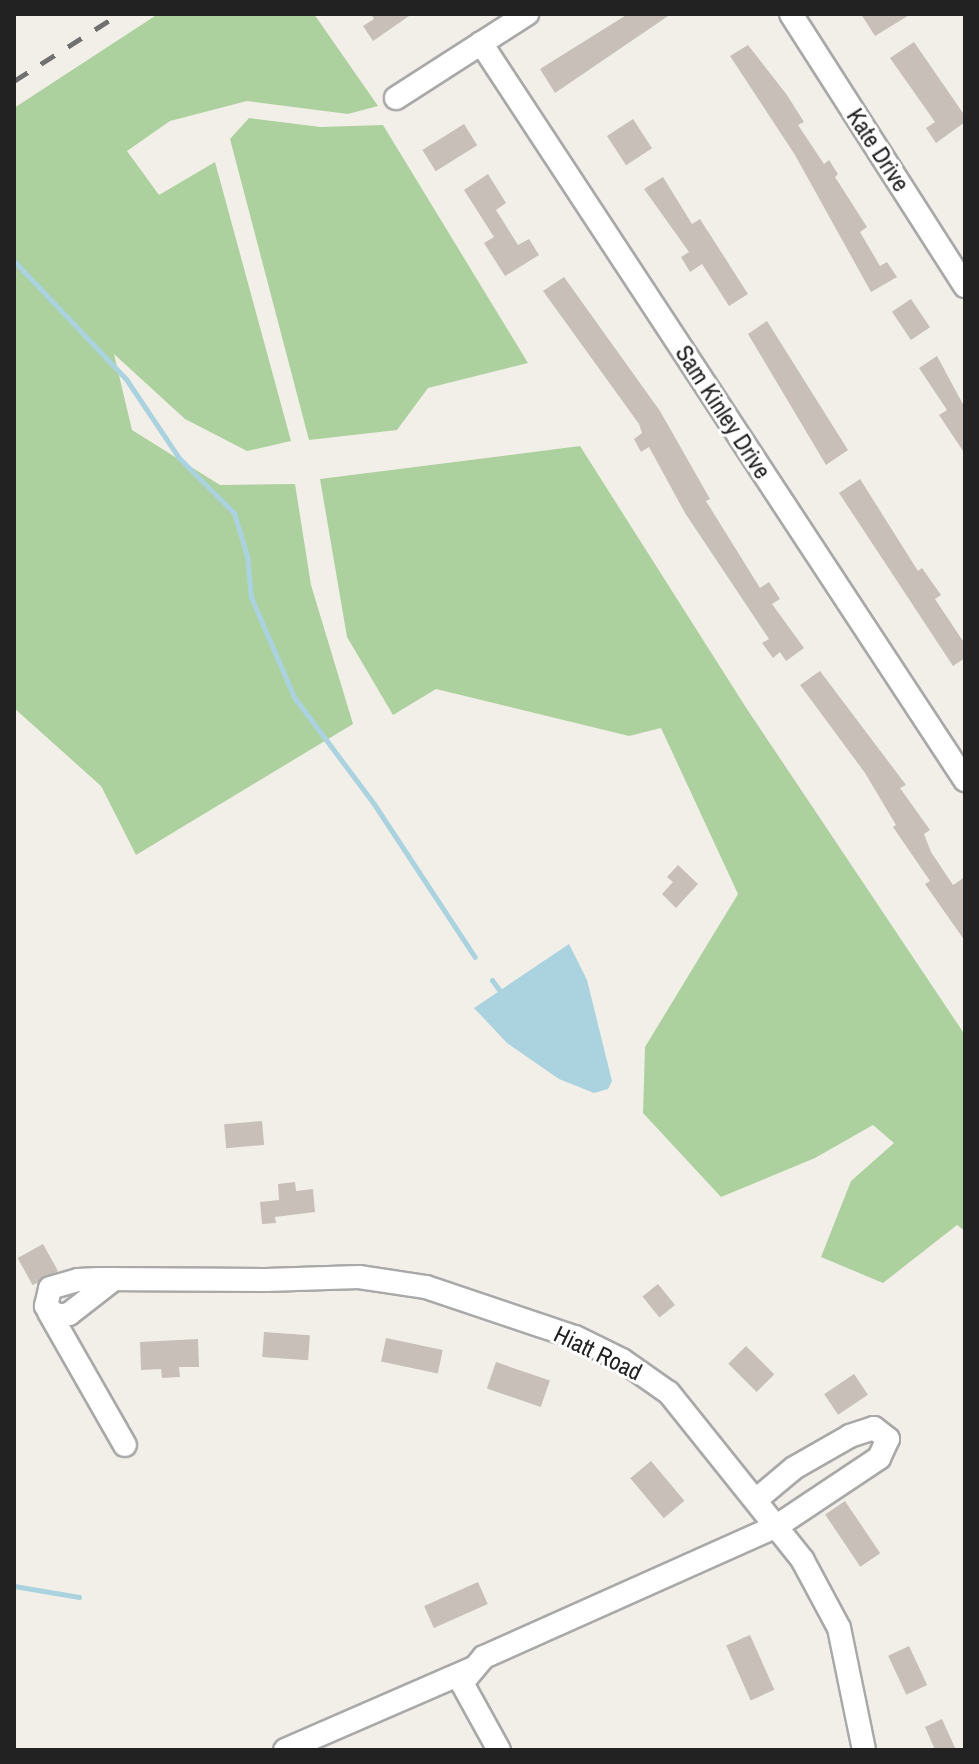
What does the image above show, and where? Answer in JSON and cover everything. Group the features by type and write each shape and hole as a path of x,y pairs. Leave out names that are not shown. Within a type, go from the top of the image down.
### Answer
{"street":[{"path":"396,98 527,14"},
{"name":"Kate Drive","path":"791,14 965,286"},
{"name":"Sam Kinley Drive","path":"481,43 965,780"},
{"name":"Hiatt Road","path":"125,1445 49,1312 44,1299 53,1286 114,1279 359,1277 426,1287 575,1337 622,1360 669,1393 757,1499 809,1570 839,1628 864,1750"},
{"path":"499,1750 462,1683 484,1657 777,1526 797,1507 879,1458 888,1447 886,1435 874,1428 833,1444 757,1499"},
{"path":"285,1750 474,1668"}],"green space":[{"path":"158,14 314,14 378,106 348,114 247,101 170,121 127,151 159,195 215,162 291,441 247,451 185,419 114,354 132,430 220,485 295,484 311,585 353,724 136,855 101,786 14,708 14,108"},
{"path":"249,118 321,127 383,125 528,363 428,388 397,430 309,440 230,139"},
{"path":"580,446 745,706 965,1035 965,1231 957,1225 883,1283 821,1257 851,1181 894,1143 873,1125 815,1158 721,1197 643,1113 645,1047 738,894 661,728 629,736 436,689 393,715 347,637 320,479"}],"water":[{"path":"569,944 587,980 612,1081 608,1089 594,1093 559,1079 507,1043 474,1008"}],"building":[{"path":"371,14 412,14 373,41 363,26 374,19"},
{"path":"628,14 671,14 555,93 540,69"},
{"path":"861,14 911,14 875,36"},
{"path":"914,42 965,116 965,122 936,143 926,128 935,122 890,58"},
{"path":"748,45 787,95 804,122 798,125 824,164 829,160 838,174 835,177 867,227 860,232 880,266 887,262 897,277 871,292 795,155 730,56"},
{"path":"633,119 652,148 626,165 607,136"},
{"path":"464,124 477,145 436,171 422,150"},
{"path":"488,174 506,203 496,210 518,245 529,239 539,255 505,276 484,243 494,237 464,190"},
{"path":"663,177 692,224 700,219 748,294 729,306 702,264 690,272 681,257 689,252 644,189"},
{"path":"564,277 660,411 710,499 706,501 760,588 769,582 780,599 772,604 804,648 786,661 780,652 773,658 762,643 769,639 685,513 649,447 641,452 634,439 642,433 639,424 543,291"},
{"path":"911,299 930,327 911,340 892,312"},
{"path":"767,321 848,450 826,465 748,334"},
{"path":"937,356 965,408 965,454 939,415 947,410 919,368"},
{"path":"860,479 918,571 922,568 941,595 935,599 965,644 965,658 953,666 839,493"},
{"path":"820,671 906,785 900,788 930,830 924,834 931,852 953,885 965,877 965,941 925,884 930,881 893,827 896,825 865,773 800,685"},
{"path":"678,865 698,884 676,908 662,894 673,882 667,877"},
{"path":"262,1121 264,1145 226,1148 224,1124"},
{"path":"295,1182 296,1191 313,1189 315,1212 275,1217 276,1223 262,1224 260,1202 279,1200 278,1184"},
{"path":"43,1244 58,1271 33,1285 18,1258"},
{"path":"658,1284 675,1305 659,1318 642,1297"},
{"path":"264,1332 310,1335 308,1360 262,1357"},
{"path":"386,1338 443,1350 438,1374 381,1361"},
{"path":"198,1339 199,1367 179,1367 180,1377 162,1378 161,1369 141,1370 140,1342"},
{"path":"746,1346 774,1374 757,1392 728,1364"},
{"path":"496,1362 550,1381 541,1407 487,1388"},
{"path":"854,1374 868,1395 838,1415 824,1394"},
{"path":"651,1461 684,1501 664,1518 630,1478"},
{"path":"845,1501 880,1553 860,1567 825,1514"},
{"path":"478,1582 488,1604 434,1628 424,1606"},
{"path":"750,1635 774,1690 751,1700 726,1646"},
{"path":"909,1646 927,1685 906,1695 888,1656"},
{"path":"942,1719 956,1750 935,1750 925,1727"}],"waterway":[{"path":"14,261 126,379 179,458 234,513 247,556 251,597 294,697 374,804 475,957"},
{"path":"492,980 500,991"},
{"path":"14,1586 79,1597"}],"railway":[{"path":"14,81 119,14"}]}
